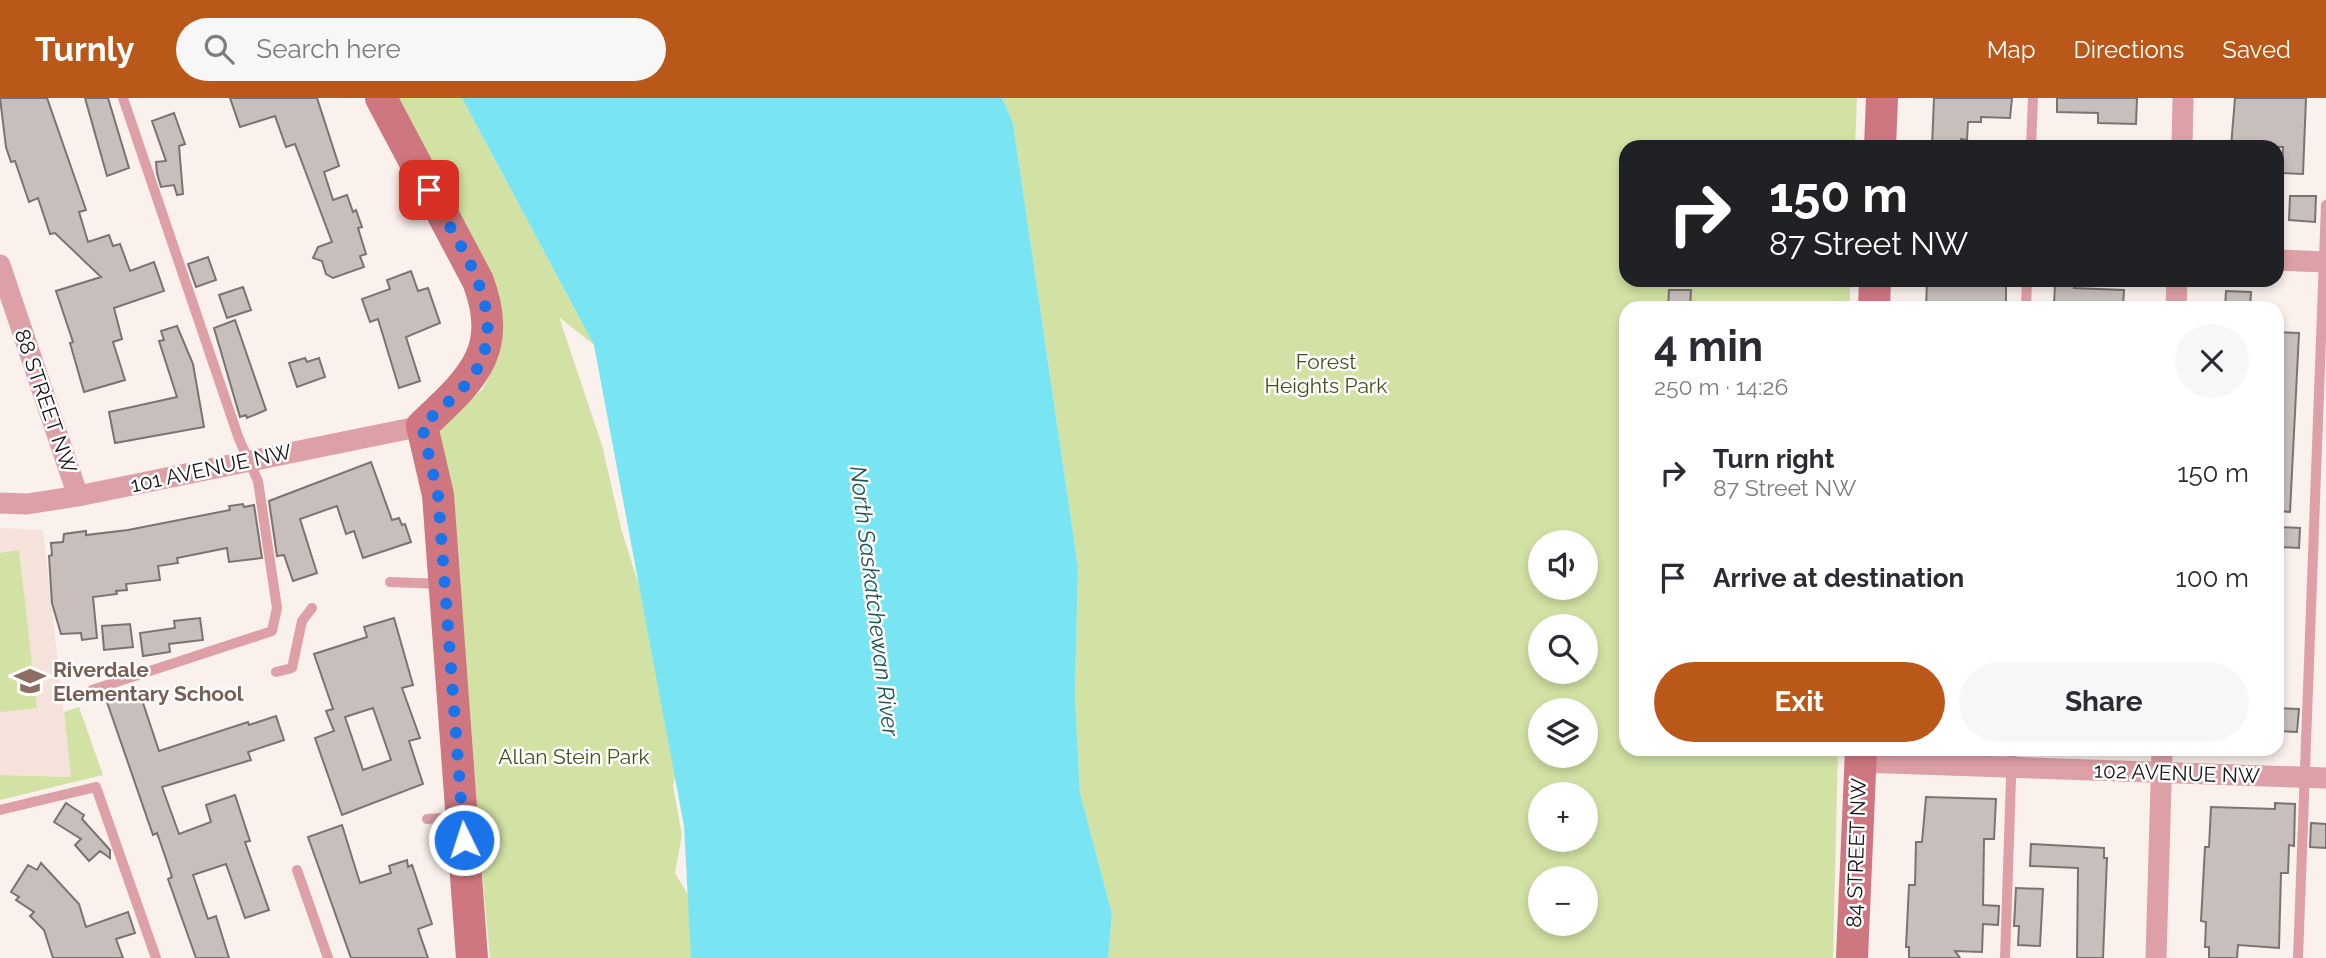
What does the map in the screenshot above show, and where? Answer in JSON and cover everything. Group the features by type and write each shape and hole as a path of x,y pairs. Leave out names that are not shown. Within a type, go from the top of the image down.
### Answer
{"street":[{"path":"381,98 478,281 486,303 485,343 480,364 463,387 422,426 438,495 472,958"},
{"path":"1880,140 1882,98"},
{"path":"2182,140 2183,98"},
{"path":"2284,260 2325,262"},
{"name":"88 STREET NW","path":"0,265 78,496"},
{"name":"101 AVENUE NW","path":"0,503 27,504 78,496 422,426"},
{"name":"84 STREET NW","path":"1852,958 1860,756"},
{"name":"102 AVENUE NW","path":"1911,756 2012,758 2161,772 2316,778"},
{"path":"2156,958 2162,756"}],"lane":[{"path":"92,690 272,631 277,608 258,481 234,426 123,98"},
{"path":"2031,140 2033,98"},
{"path":"2298,958 2316,778 2326,205"},
{"path":"390,582 445,584"},
{"path":"276,673 292,668 302,621 312,608"},
{"path":"2005,958 2012,758"},
{"path":"0,810 96,787 156,958"},
{"path":"427,819 462,817"},
{"path":"297,870 328,958"}],"shaded area":[{"name":"Riverdale Elementary School","path":"0,528 43,530 71,777 0,775"}],"green space":[{"name":"Allan Stein Park","path":"398,98 462,98 594,345 559,317 602,445 622,532 654,633 676,772 673,786 682,835 675,873 690,898 694,958 490,958 471,753 436,441 445,421 483,389 499,356 497,287"},
{"name":"Forest Heights Park","path":"1002,98 1857,98 1855,140 1619,140 1619,287 1850,287 1850,301 1619,301 1619,756 1838,756 1833,958 1108,958 1112,914 1080,794 1075,697 1078,567 1013,123"},
{"path":"19,550 37,708 0,712 0,553"},
{"path":"79,707 103,775 0,800 0,775 71,777 64,712"}],"water":[{"name":"North Saskatchewan River","path":"462,98 1002,98 1013,123 1078,567 1075,697 1080,793 1112,914 1108,958 691,958 684,826 594,345"}],"building":[{"path":"0,98 47,98 86,210 79,212 88,242 109,235 113,246 120,244 130,271 154,262 164,291 114,308 122,339 113,342 125,380 84,392 70,343 73,342 56,291 101,277 55,233 50,234 38,198 29,202 15,161 11,162 6,147"},
{"path":"85,98 108,98 129,168 107,176"},
{"path":"230,98 317,98 339,166 324,172 333,200 347,195 353,212 356,210 366,254 360,256 364,267 333,278 326,274 322,261 313,258 318,247 332,242 295,144 286,147 275,116 240,127"},
{"path":"1934,98 2012,98 2010,118 1981,117 1981,122 1968,122 1967,140 1932,140"},
{"path":"2057,98 2137,98 2136,124 2098,123 2098,113 2057,112"},
{"path":"2235,98 2306,98 2303,174 2284,173 2284,140 2232,140"},
{"path":"174,113 185,144 179,146 183,194 177,195 174,185 161,187 156,162 166,161 152,121"},
{"path":"2290,196 2316,196 2315,222 2289,220"},
{"path":"208,257 216,280 196,287 188,264"},
{"path":"411,271 418,291 428,288 440,323 406,337 420,381 399,388 378,319 370,322 362,299 390,289 387,280"},
{"path":"243,287 251,310 227,318 219,295"},
{"path":"1927,287 2006,287 2006,301 1926,301"},
{"path":"2055,287 2124,290 2123,301 2054,301"},
{"path":"1669,290 1691,290 1690,301 1668,301"},
{"path":"2226,291 2251,292 2250,301 2225,301"},
{"path":"235,320 266,410 247,418 246,415 240,417 214,328"},
{"path":"177,326 193,364 204,427 115,443 109,412 177,397 159,341 164,340 161,331"},
{"path":"2284,332 2299,333 2290,512 2284,512"},
{"path":"305,358 307,362 319,358 325,377 297,387 289,363"},
{"path":"371,462 392,520 399,518 402,525 405,524 411,542 363,558 354,531 346,534 337,506 300,519 317,573 293,581 284,555 277,556 269,501"},
{"path":"243,504 244,507 254,505 262,558 229,562 227,548 177,558 178,563 158,566 160,580 126,584 127,590 116,591 117,594 93,597 97,638 82,640 81,633 61,634 52,603 49,556 52,555 51,543 63,542 64,534 86,531 86,535 128,530 230,510 229,506"},
{"path":"2284,527 2300,528 2299,548 2284,547"},
{"path":"200,618 203,640 169,644 170,652 143,656 140,633 175,628 174,621"},
{"path":"394,618 413,685 402,688 420,738 409,741 423,784 342,815 315,738 334,731 326,711 333,709 314,654 367,637 364,627","holes":["373,708 391,760 363,770 345,717"]},
{"path":"130,624 133,647 104,650 102,626"},
{"path":"139,691 159,751 248,722 249,725 276,716 284,740 248,752 251,760 162,787 179,834 211,822 206,805 235,795 250,841 245,842 269,910 245,918 226,864 193,875 208,919 216,916 229,958 196,958 168,879 172,877 165,856 157,833 153,835 107,702"},
{"path":"2284,708 2299,709 2297,732 2284,731"},
{"path":"1926,797 1996,799 1994,839 1984,839 1983,905 1999,906 1998,925 1983,924 1982,952 1955,951 1960,958 1909,958 1909,947 1906,947 1909,885 1915,885 1916,842 1922,842"},
{"path":"66,803 84,815 82,819 110,850 110,858 100,851 89,861 75,845 81,839 54,822"},
{"path":"2275,803 2295,804 2294,846 2289,845 2288,873 2281,873 2279,948 2238,945 2237,958 2209,958 2209,947 2205,947 2206,922 2201,921 2205,847 2209,847 2211,807 2275,809"},
{"path":"2311,823 2326,824 2326,848 2310,847"},
{"path":"342,825 360,883 391,873 389,866 407,860 408,867 412,865 432,924 418,929 428,958 351,958 308,837"},
{"path":"2031,844 2104,848 2104,858 2107,858 2103,958 2077,958 2078,868 2030,866"},
{"path":"41,863 79,904 86,927 128,912 135,933 116,939 123,958 53,958 44,930 30,916 34,912 16,900 19,897 11,892 28,865 37,870"},
{"path":"2016,888 2043,889 2040,946 2018,945 2019,926 2014,926"}],"place":[{"name":"Riverdale Elementary School","path":"30,681"}],"route":[{"path":"429,190 478,281 486,303 485,343 480,364 463,387 422,426 438,495 464,840"}]}
